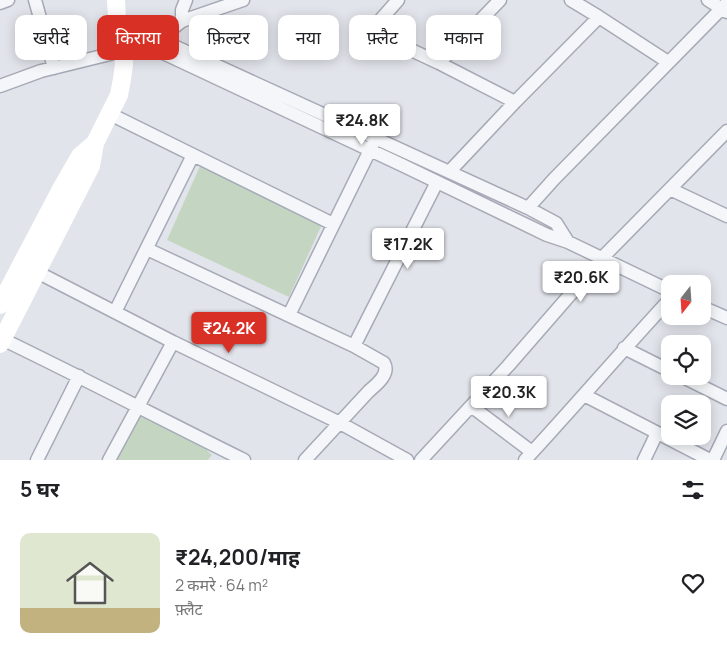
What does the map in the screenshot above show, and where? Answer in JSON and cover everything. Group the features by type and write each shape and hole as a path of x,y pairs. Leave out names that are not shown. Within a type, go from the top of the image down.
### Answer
{"street":[{"path":"0,3 8,0"},
{"path":"35,0 54,68"},
{"path":"116,0 116,15"},
{"path":"182,22 182,10 186,0"},
{"path":"179,24 243,0"},
{"path":"398,0 377,22 374,28 376,32 386,39 439,63 515,102"},
{"path":"439,63 500,0"},
{"path":"571,0 668,62"},
{"path":"528,208 554,178 668,62 725,8 708,0"},
{"path":"450,171 599,17"},
{"path":"179,55 376,138 528,208 556,223 568,242"},
{"path":"0,86 41,71 97,57"},
{"path":"179,57 547,235 568,242 661,287"},
{"path":"123,60 122,79 118,95 96,143 91,166 1,341 79,376 226,456 244,460"},
{"path":"110,114 333,224"},
{"path":"421,460 508,366 602,258 727,131"},
{"path":"289,315 376,138"},
{"path":"0,306 80,156 96,143"},
{"path":"114,312 193,155"},
{"path":"354,346 437,182"},
{"path":"670,189 727,216"},
{"path":"147,248 354,346 384,363 386,370 378,384 369,391 305,460"},
{"path":"37,272 173,342 340,423 407,460"},
{"path":"471,406 528,456 661,309"},
{"path":"711,311 727,318"},
{"path":"109,460 173,342"},
{"path":"624,348 661,366"},
{"path":"37,460 79,376"},
{"path":"698,385 727,400"},
{"path":"584,396 711,460 727,431"},
{"path":"644,460 657,434"}],"green space":[{"path":"200,166 323,222 289,297 167,240"},
{"path":"141,413 198,442 212,455 208,460 115,460"}]}
